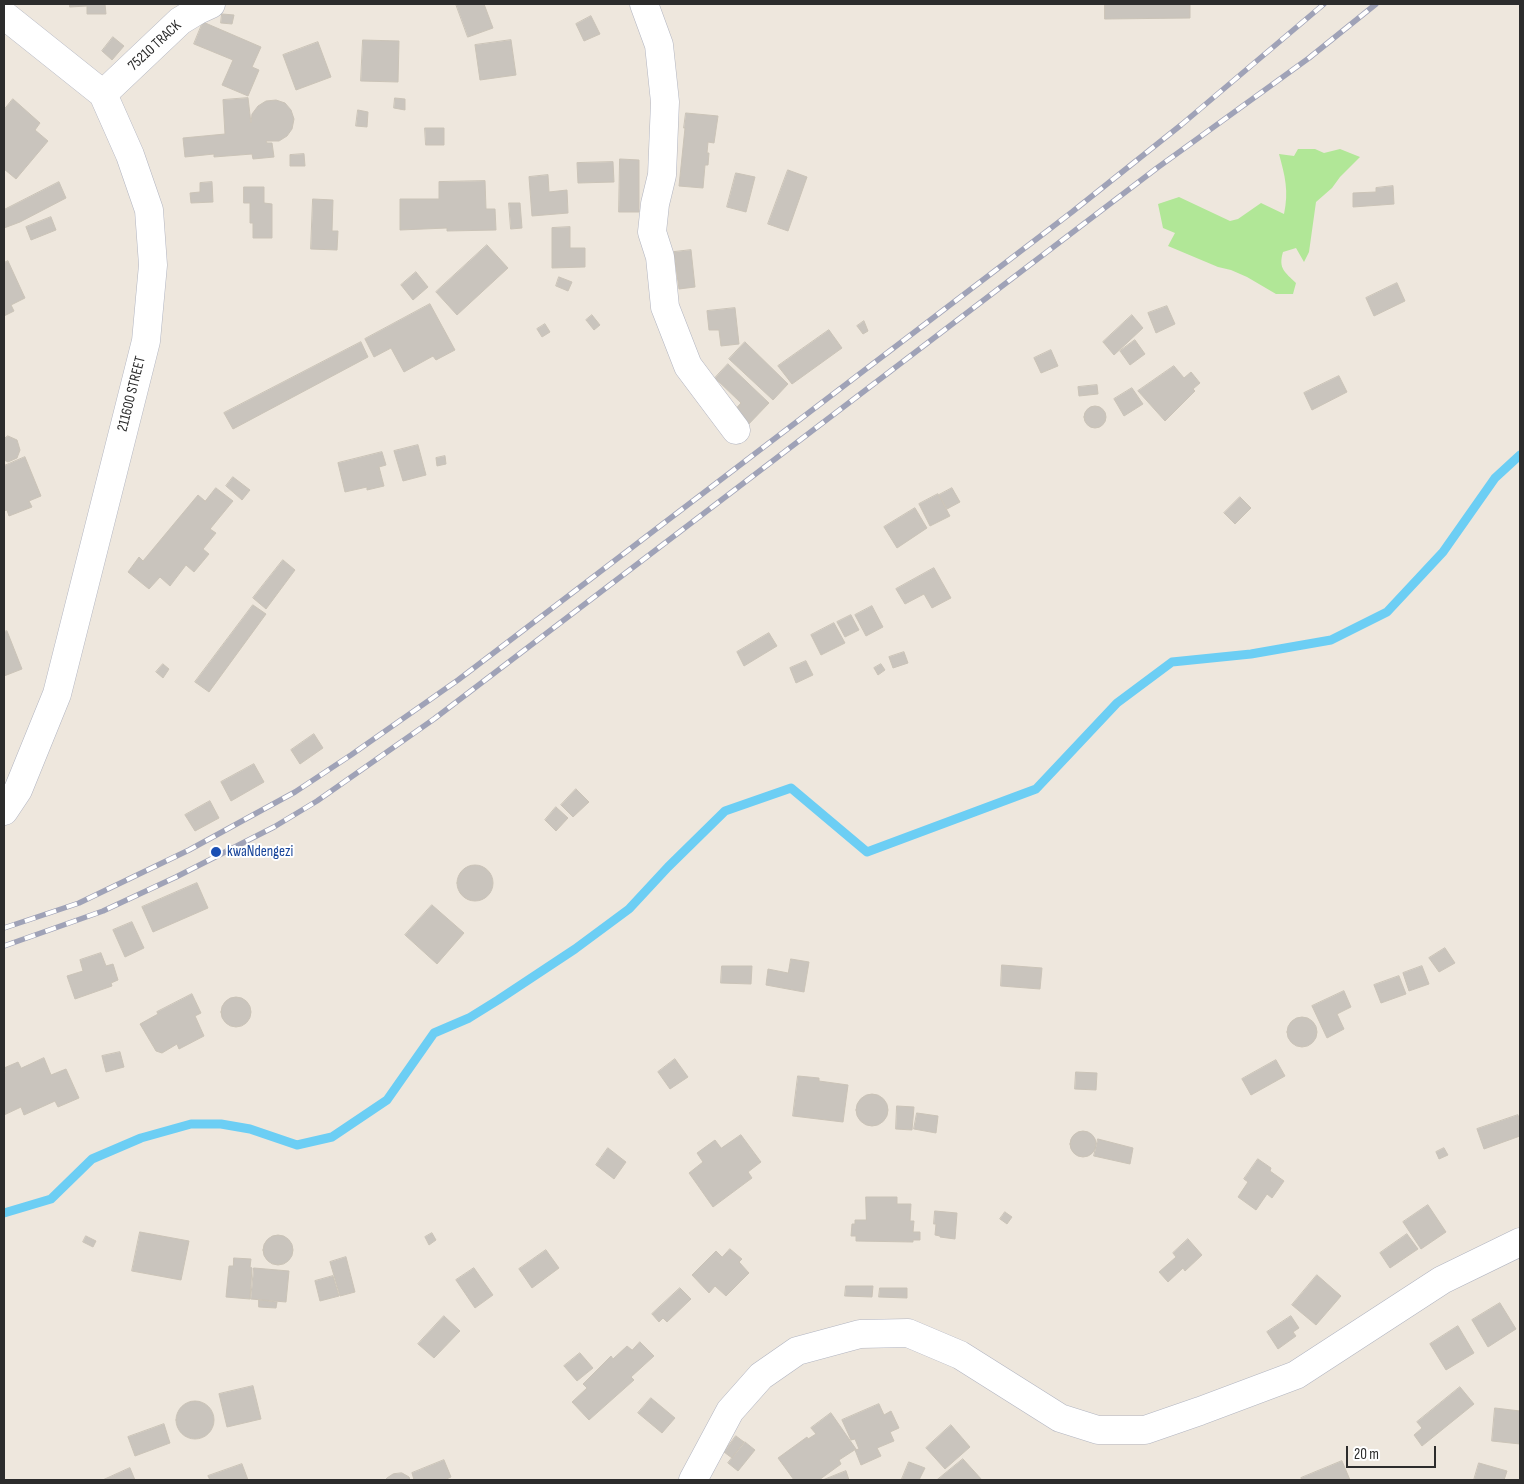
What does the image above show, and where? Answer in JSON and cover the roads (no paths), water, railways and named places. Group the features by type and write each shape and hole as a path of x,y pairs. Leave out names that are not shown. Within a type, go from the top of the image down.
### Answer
{"street":[{"name":"75210 TRACK","path":"103,94 180,21 211,4"},
{"path":"644,4 659,45 666,102 662,175 655,204 652,232 660,257 665,307 688,366 736,430"},
{"name":"211600 STREET","path":"4,15 103,94 130,155 148,210 153,265 146,341 57,694 18,790 4,811"},
{"path":"693,1480 730,1411 761,1376 797,1351 860,1334 908,1333 960,1355 1060,1418 1098,1430 1145,1430 1296,1375 1442,1280 1520,1242"}],"waterway":[{"path":"4,1213 51,1199 92,1159 141,1138 191,1124 221,1124 250,1129 297,1145 332,1137 387,1100 434,1033 469,1018 498,1000 575,949 629,909 668,867 725,811 791,788 867,852 1036,789 1117,703 1172,662 1251,654 1331,640 1387,612 1443,552 1495,478 1520,455"}],"railway":[{"path":"4,928 79,903 189,850 295,792 351,755 458,680 1072,212 1181,125 1324,4"},
{"path":"4,946 103,911 176,877 274,827 317,801 434,719 1157,168 1309,58 1376,4"}],"place":[{"name":"kwaNdengezi","path":"216,852"}]}
